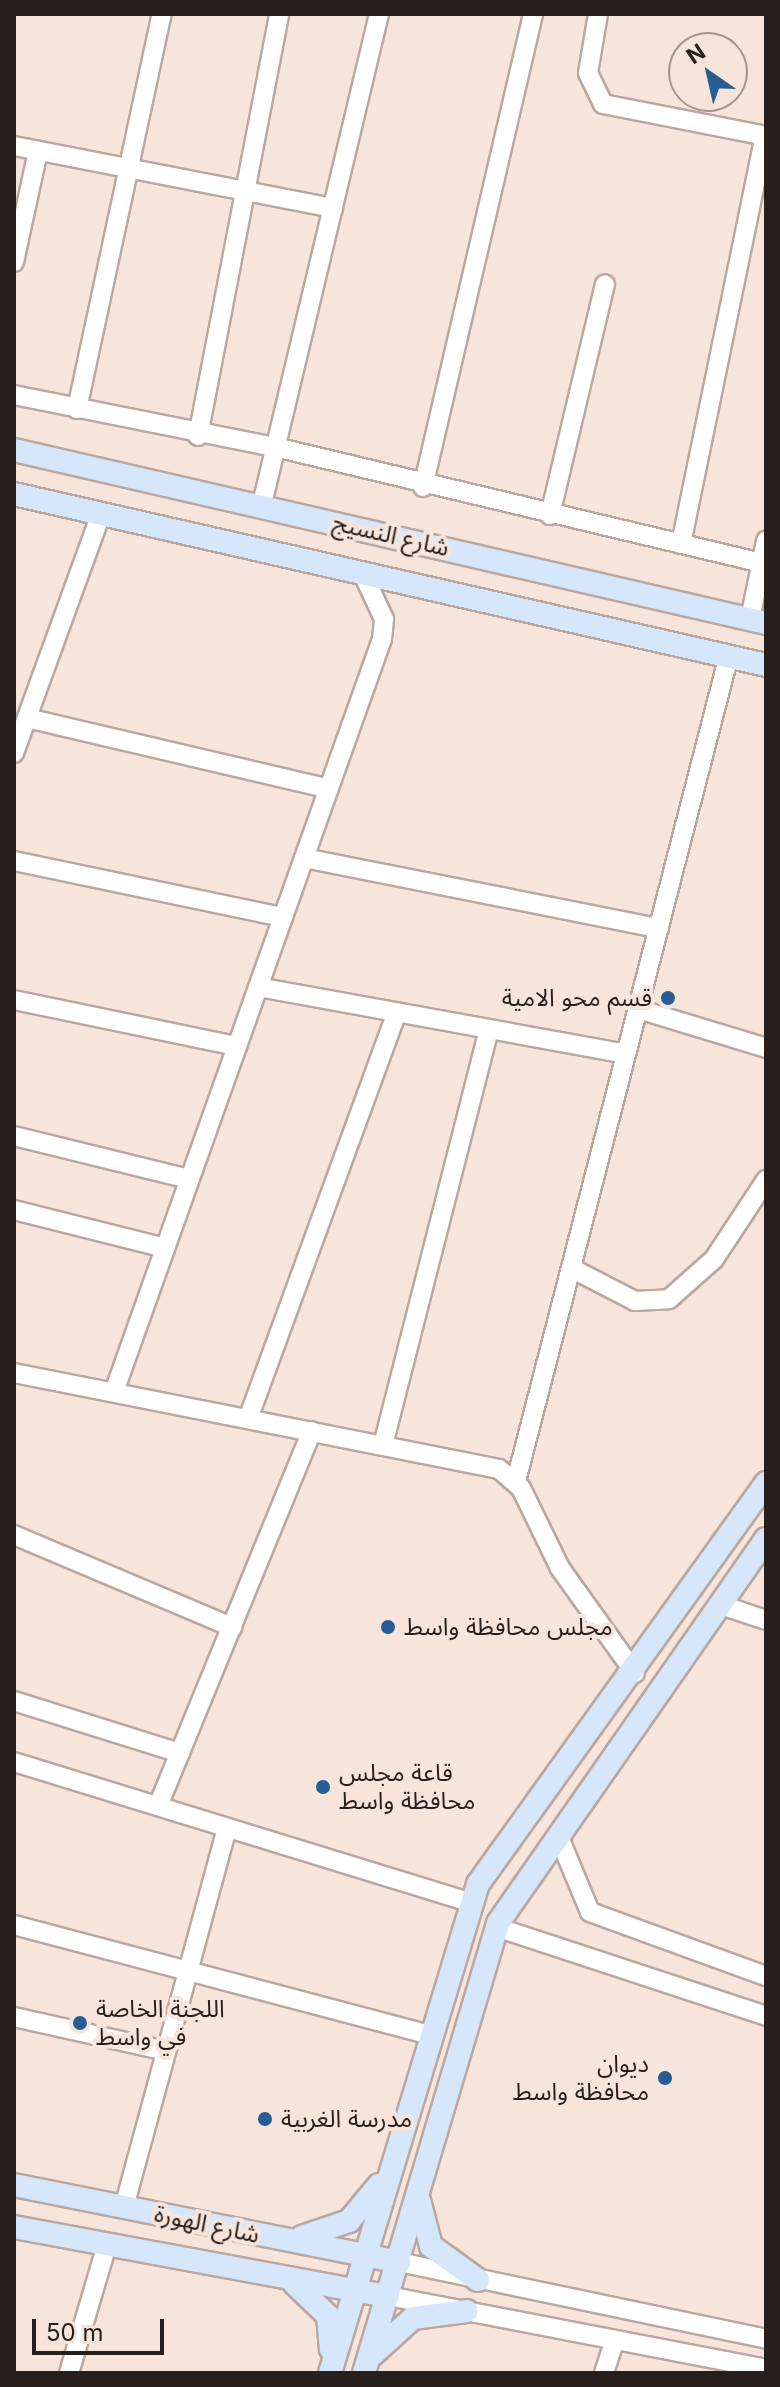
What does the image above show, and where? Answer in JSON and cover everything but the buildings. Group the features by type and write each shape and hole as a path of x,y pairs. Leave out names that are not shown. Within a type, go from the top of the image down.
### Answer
{"main road":[{"name":"شارع النسيج","path":"14,450 262,504 758,621"},
{"name":"شارع النسيج","path":"14,494 766,665"},
{"path":"331,2372 470,1902 510,1834 635,1673 766,1483"},
{"path":"366,2366 496,1927 766,1539"},
{"path":"510,1834 537,1865"},
{"path":"280,2239 318,2235 349,2221 391,2167"},
{"name":"شارع الهورة","path":"14,2185 399,2262"},
{"path":"418,2190 431,2246 478,2280"},
{"name":"شارع الهورة","path":"14,2227 290,2280 357,2287 388,2296"},
{"path":"290,2280 328,2316 331,2372"},
{"path":"366,2366 413,2318 467,2311"}],"street":[{"path":"77,409 162,14"},
{"path":"198,436 279,14"},
{"path":"262,504 379,14"},
{"path":"423,487 533,14"},
{"path":"598,14 588,73 603,104 766,136 681,544"},
{"path":"14,146 246,195 333,208"},
{"path":"14,262 38,151"},
{"path":"747,224 766,229"},
{"path":"550,515 605,284"},
{"path":"14,395 198,436 275,447 423,487 762,563"},
{"path":"14,753 101,514"},
{"path":"758,621 766,541"},
{"path":"114,1392 382,639 384,619 362,572"},
{"path":"516,1481 729,655"},
{"path":"27,718 329,789"},
{"path":"304,858 659,928"},
{"path":"14,861 283,917"},
{"path":"258,987 626,1054"},
{"path":"14,1000 237,1046"},
{"path":"638,1009 766,1048"},
{"path":"248,1419 397,1012"},
{"path":"383,1445 489,1029"},
{"path":"14,1136 189,1179"},
{"path":"571,1268 635,1301 669,1299 714,1259 766,1180"},
{"path":"14,1210 165,1248"},
{"path":"14,1373 489,1466 516,1481 560,1568 635,1673"},
{"path":"158,1806 312,1431"},
{"path":"14,1535 232,1627"},
{"path":"721,1605 766,1620"},
{"path":"14,1701 180,1753"},
{"path":"14,1762 470,1902"},
{"path":"124,2207 227,1828"},
{"path":"558,1835 590,1912 766,1976"},
{"path":"14,1925 431,2035"},
{"path":"496,1927 766,2016"},
{"path":"14,2017 166,2051"},
{"path":"69,2373 107,2245"},
{"path":"399,2262 766,2339"},
{"path":"388,2296 766,2369"},
{"path":"604,2373 615,2340"}],"place":[{"name":"قسم محو الامية","path":"668,998"},
{"name":"مجلس محافظة واسط","path":"388,1627"},
{"name":"قاعة مجلس محافظة واسط","path":"323,1787"},
{"name":"اللجنة الخاصة في واسط","path":"80,2023"},
{"name":"ديوان محافظة واسط","path":"665,2078"},
{"name":"مدرسة الغربية","path":"265,2119"}]}
